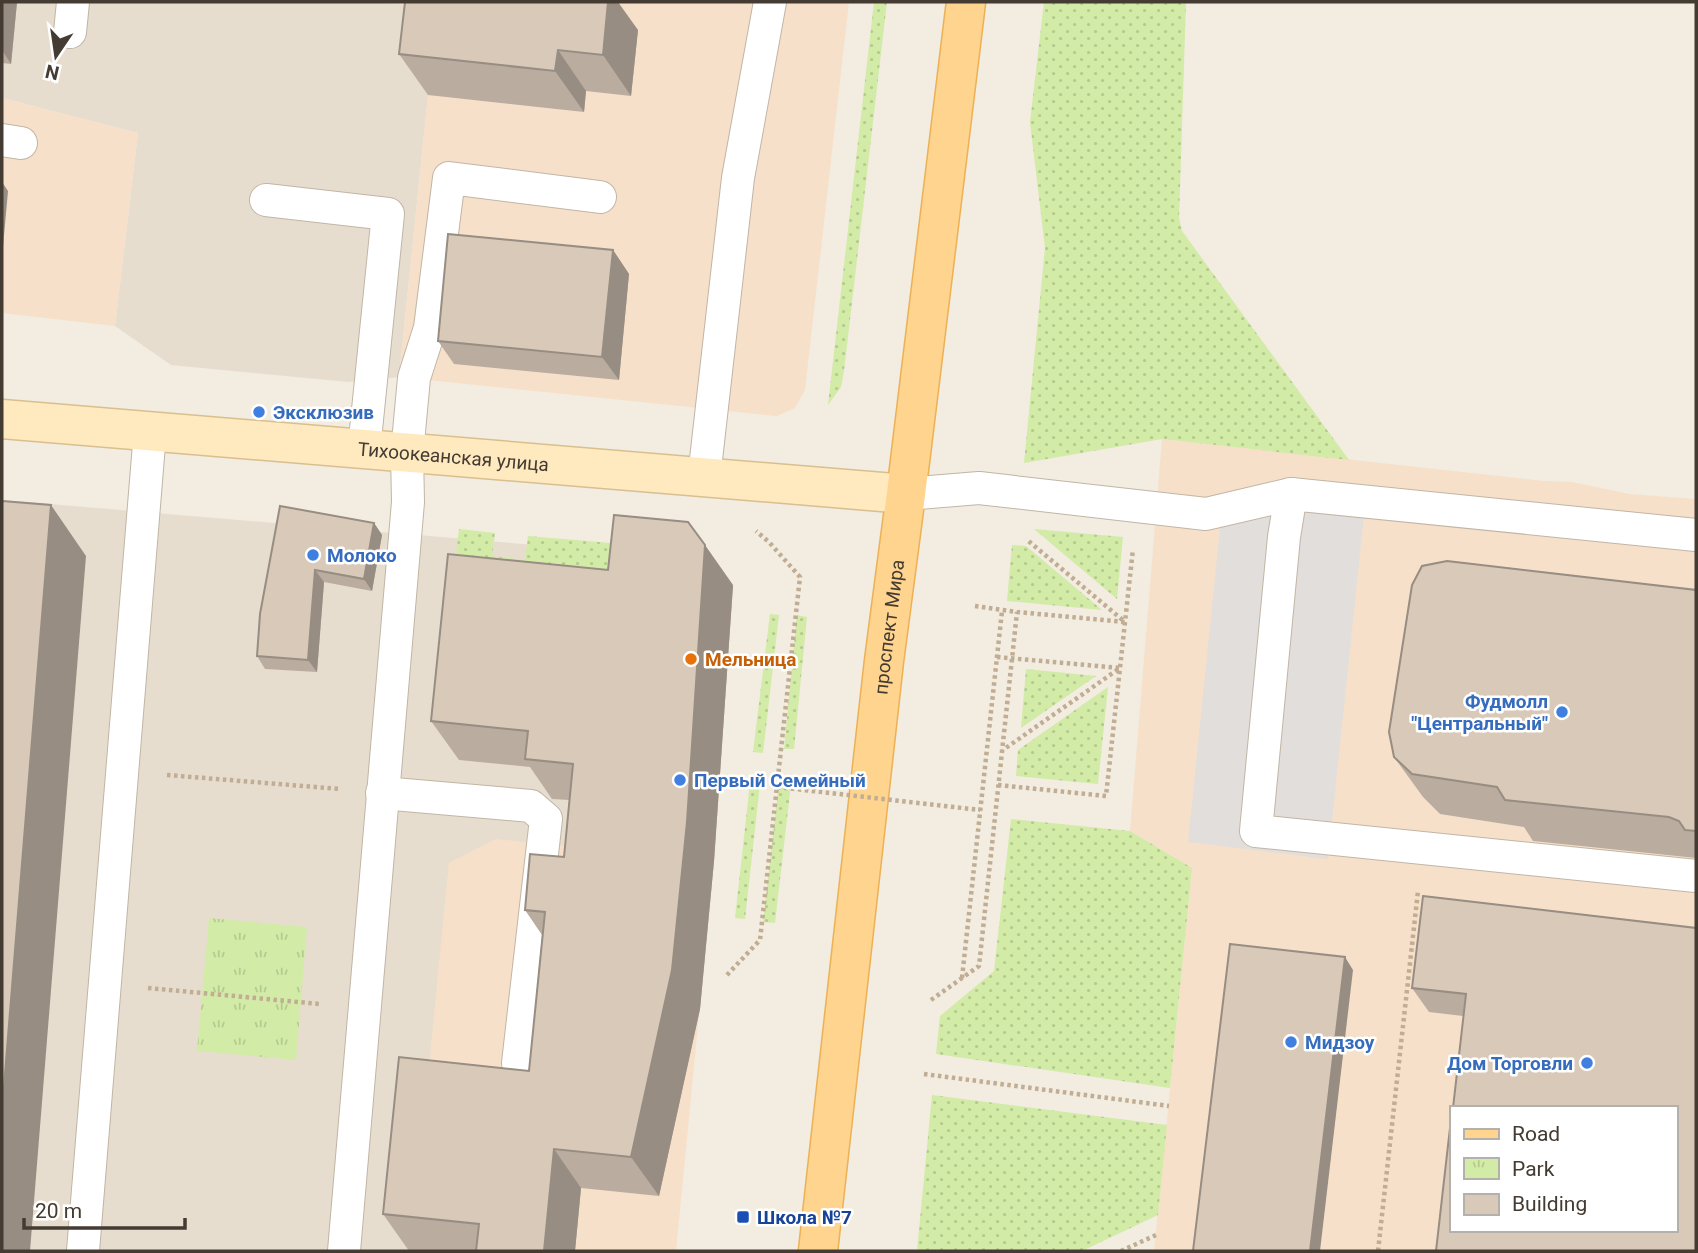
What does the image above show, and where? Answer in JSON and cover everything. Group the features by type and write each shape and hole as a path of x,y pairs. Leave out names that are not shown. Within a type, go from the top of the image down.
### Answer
{"main road":[{"name":"проспект Мира","path":"818,1251 884,661 965,2"}],"street":[{"name":"Тихоокеанская улица","path":"2,419 906,494"}],"lane":[{"path":"704,477 738,178 771,2"},
{"path":"344,1251 408,502 407,453 414,378 430,328 449,178 600,197"},
{"path":"266,200 388,214 364,449"},
{"path":"83,1251 150,432"},
{"path":"906,494 979,488 1206,514 1291,494 1696,535"},
{"path":"1291,494 1284,537 1256,831 1696,876"},
{"path":"382,793 531,806 546,819 518,1063"}],"path":[{"path":"998,785 1106,796 1137,506"},
{"path":"727,975 760,940 800,577 756,531"},
{"path":"1019,533 1125,622"},
{"path":"975,606 1002,611 1125,622"},
{"path":"962,978 1002,611"},
{"path":"931,1000 979,966 1017,612"},
{"path":"997,657 1119,668"},
{"path":"1002,750 1119,668"},
{"path":"122,771 382,793"},
{"path":"778,787 980,810"},
{"path":"1378,1251 1419,883"},
{"path":"1416,913 1429,915"},
{"path":"105,984 364,1008"},
{"path":"924,1074 1169,1106"},
{"path":"1121,1251 1156,1235"}],"shaded area":[{"path":"2,2 380,2 437,8 399,377 348,382 171,365 115,326 138,133 2,98"},
{"path":"380,2 849,2 805,390 795,408 777,416 399,377 437,8"},
{"path":"2,98 138,133 115,326 2,313"},
{"path":"1162,439 1572,482 1629,494 1696,499 1696,1251 1154,1251 1192,868 1130,831"},
{"path":"1223,498 1364,516 1328,859 1188,842"},
{"path":"2,500 642,554 575,1251 2,1251"},
{"path":"716,561 733,585 714,861 676,1251 575,1251 588,1113 426,1096 449,863 496,839 596,849"}],"green space":[{"path":"874,2 887,2 844,371 841,387 828,405"},
{"path":"1044,2 1186,2 1179,218 1182,231 1349,460 1162,439 1024,463 1045,248 1030,122"},
{"path":"459,529 495,533 492,556 525,560 528,536 634,545 629,596 453,579"},
{"path":"1034,529 1123,537 1117,599"},
{"path":"1012,545 1026,546 1102,610 1007,601"},
{"path":"770,614 779,615 763,753 753,752"},
{"path":"797,615 807,617 794,749 784,749"},
{"path":"1026,669 1096,676 1021,728"},
{"path":"1108,687 1098,784 1016,776 1018,750"},
{"path":"750,783 760,784 745,919 735,918"},
{"path":"779,784 791,784 775,923 763,922"},
{"path":"1011,819 1130,831 1192,868 1170,1088 936,1054 940,1016 994,971"},
{"path":"209,918 307,927 296,1060 197,1051"},
{"path":"932,1095 1167,1125 1158,1215 1082,1251 917,1251"}],"building":[{"path":"405,2 608,2 603,55 558,50 555,71 399,54"},
{"path":"448,234 613,250 602,357 438,341"},
{"path":"2,501 51,505 2,1111"},
{"path":"280,506 374,523 364,579 315,570 308,660 257,656 260,614"},
{"path":"614,515 688,522 705,545 687,822 672,970 631,1157 554,1149 544,1251 476,1251 479,1224 383,1214 399,1057 529,1071 545,912 525,910 530,854 564,857 573,764 525,759 528,731 431,721 448,554 608,570"},
{"name":"Фудмолл \"Центральный\"","path":"1447,561 1696,590 1696,831 1685,830 1679,821 1669,817 1505,800 1497,787 1412,774 1394,757 1389,732 1412,585 1422,566"},
{"name":"Дом Торговли","path":"1423,896 1696,928 1696,1251 1436,1251 1450,1128 1450,1232 1677,1232 1677,1106 1453,1106 1466,994 1412,988"},
{"path":"1230,944 1345,957 1310,1251 1193,1251"}],"place":[{"name":"Эксклюзив","path":"259,412"},
{"name":"Молоко","path":"313,555"},
{"name":"Мельница","path":"691,659"},
{"name":"Фудмолл \"Центральный\"","path":"1562,712"},
{"name":"Первый Семейный","path":"680,780"},
{"name":"Мидзоу","path":"1291,1042"},
{"name":"Дом Торговли","path":"1587,1063"},
{"name":"Школа №7","path":"743,1217"}]}
